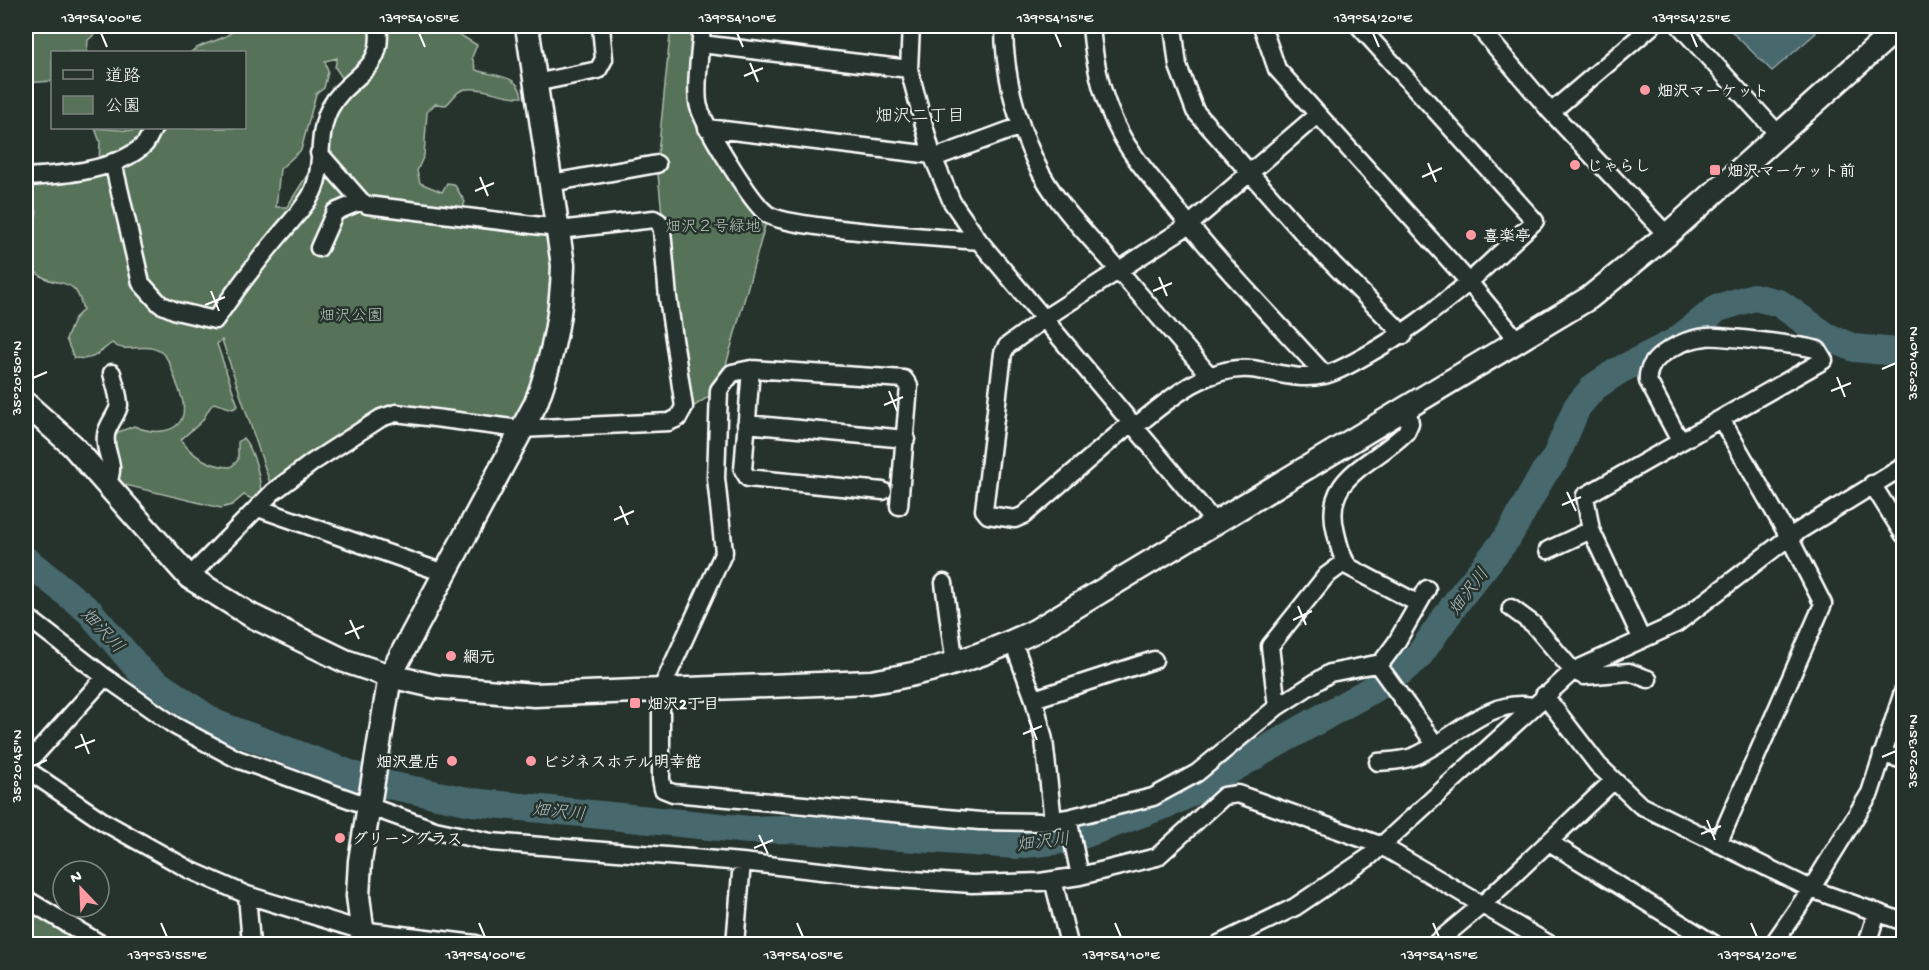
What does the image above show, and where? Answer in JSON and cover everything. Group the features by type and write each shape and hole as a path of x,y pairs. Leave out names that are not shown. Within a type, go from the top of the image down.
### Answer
{"street":[{"path":"113,162 141,283 160,304 176,311 215,320 255,264 310,197 319,170 323,128 330,107 378,54 378,26"},
{"path":"362,937 358,896 369,806 390,676 520,429 536,403 549,368 558,331 562,303 563,265 527,26"},
{"path":"535,83 598,70 604,59 601,26"},
{"path":"702,26 698,105 707,128 728,163 768,214 799,223 979,241"},
{"path":"911,26 909,69 933,156 952,202 979,241 1134,424 1215,524"},
{"path":"1004,26 1004,51 1021,126 1037,165 1058,199 1210,376"},
{"path":"1091,26 1093,50 1102,85 1121,135 1189,225 1325,375"},
{"path":"1173,26 1178,66 1195,111 1310,241 1404,335"},
{"path":"1263,26 1277,69 1469,282 1516,339"},
{"path":"1317,115 1189,225 1045,318 1007,346 1003,353 984,510 988,514 1015,519 1024,515 1134,424 1174,396 1210,376 1236,369 1293,376 1325,375 1404,335 1469,282 1535,221 1359,26"},
{"path":"1478,26 1551,112 1667,235"},
{"path":"1551,112 1652,26"},
{"path":"1680,26 1779,135"},
{"path":"26,404 72,445 189,577 252,616 345,661 390,676 438,687 534,694 871,682 955,665 1013,642 1215,524 1516,339 1553,321 1589,298 1667,235 1900,26"},
{"path":"701,44 909,69"},
{"path":"707,128 933,156 1021,126"},
{"path":"26,177 113,162 145,143 153,129"},
{"path":"189,577 273,492 313,462 381,418 396,413 520,429 669,422 678,418 684,407 668,298 662,230 659,222 654,219 558,229 380,207 361,201 319,153"},
{"path":"551,183 657,164"},
{"path":"319,248 335,212 361,201"},
{"path":"1642,640 1591,530 1585,501 1590,491 1721,419 1824,360 1818,350 1707,336 1670,350 1653,363 1647,372 1648,381 1680,441"},
{"path":"751,369 743,470 748,478 884,491"},
{"path":"899,506 909,386 904,379 751,369 732,373 719,390 716,478 724,552 661,690 663,789 673,793 980,821 1060,819 1153,797 1197,773 1277,707 1330,674 1378,665 1396,643 1427,589"},
{"path":"107,484 112,465 106,448 106,434 119,406 112,373"},
{"path":"1407,405 1410,423 1406,432 1351,475 1335,496 1333,521 1345,562 1357,573 1417,603"},
{"path":"1718,844 1823,604 1789,537 1721,419"},
{"path":"747,424 906,439"},
{"path":"1219,945 1295,907 1338,880 1573,671 1676,624 1789,537 1904,466"},
{"path":"1872,484 1904,535"},
{"path":"258,508 444,573"},
{"path":"1548,550 1591,530"},
{"path":"1277,707 1269,646 1326,576 1345,562"},
{"path":"944,583 955,665"},
{"path":"1511,608 1533,624 1573,671 1584,676 1629,672 1648,679"},
{"path":"26,616 105,677 175,726 237,759 435,830 491,842 742,862 883,878 972,884 1053,880 1080,876 1157,857 1224,796 1238,794 1380,845 1484,904 1549,945"},
{"path":"1013,642 1034,699 1060,819 1080,876"},
{"path":"1034,699 1154,660"},
{"path":"1378,665 1435,744"},
{"path":"26,765 105,677"},
{"path":"1773,945 1811,889 1870,793 1904,689"},
{"path":"1378,762 1404,760 1457,730 1507,706 1538,700"},
{"path":"1538,700 1613,781 1640,805 1811,889 1904,922"},
{"path":"1882,754 1904,760"},
{"path":"26,770 104,822 190,870 246,895 362,937 476,945"},
{"path":"1435,945 1484,904 1613,781"},
{"path":"1549,842 1714,945"},
{"path":"735,945 742,862"},
{"path":"1053,880 1069,945"},
{"path":"246,895 251,945"},
{"path":"26,899 101,945"},
{"path":"1867,945 1877,912"}],"green space":[{"path":"26,26 104,26 88,40 87,51 51,51 51,81 26,83"},
{"name":"畑沢公園","path":"237,26 461,26 460,35 477,45 472,57 476,70 505,77 520,89 522,97 466,89 458,92 446,105 435,104 427,112 424,155 417,171 420,183 442,192 447,183 454,184 465,202 462,209 558,228 554,347 520,429 430,423 417,427 408,424 409,421 381,418 273,492 222,340 217,344 238,406 233,409 214,403 200,423 181,440 203,460 231,467 238,460 238,442 243,438 256,464 261,492 252,499 244,495 232,505 221,508 117,483 112,443 118,432 134,426 151,431 168,430 175,427 183,413 182,398 169,362 161,352 155,349 123,348 112,343 91,357 74,358 66,339 75,318 83,310 76,291 67,284 41,276 26,265 26,225 36,218 37,212 32,203 26,204 26,168 50,169 99,162 100,142 95,129 132,131 138,129 246,129 246,51 192,51 227,36","holes":["337,58 335,67 341,76 342,86 317,147 337,180 329,180 319,170 309,172 287,207 276,207 280,169 301,150 316,94 324,88 328,72 325,61"]},
{"name":"畑沢２号緑地","path":"671,26 703,26 707,128 768,215 719,390 682,414 657,164"},
{"path":"31,913 86,944 32,944 26,937 26,919"}],"water":[{"path":"1726,26 1809,26 1816,33 1772,71"}],"waterway":[{"name":"畑沢川","path":"26,560 90,612 142,673 214,723 369,781 472,802 749,830 787,829 1016,845 1071,839 1175,801 1394,677 1418,657 1460,597 1508,537 1544,473 1555,459 1577,407 1594,387 1618,371 1675,342 1718,308 1754,297 1779,303 1826,336 1854,348 1897,352 1904,348"}],"place":[{"name":"畑沢マーケット","path":"1645,90"},
{"name":"じゃらし","path":"1575,165"},
{"name":"畑沢マーケット前","path":"1715,170"},
{"name":"喜楽亭","path":"1471,235"},
{"name":"網元","path":"451,656"},
{"name":"畑沢2丁目","path":"635,703"},
{"name":"畑沢畳店","path":"452,761"},
{"name":"ビジネスホテル明幸館","path":"531,761"},
{"name":"グリーングラス","path":"340,838"}],"district":[{"name":"畑沢二丁目","path":"920,115"}]}
